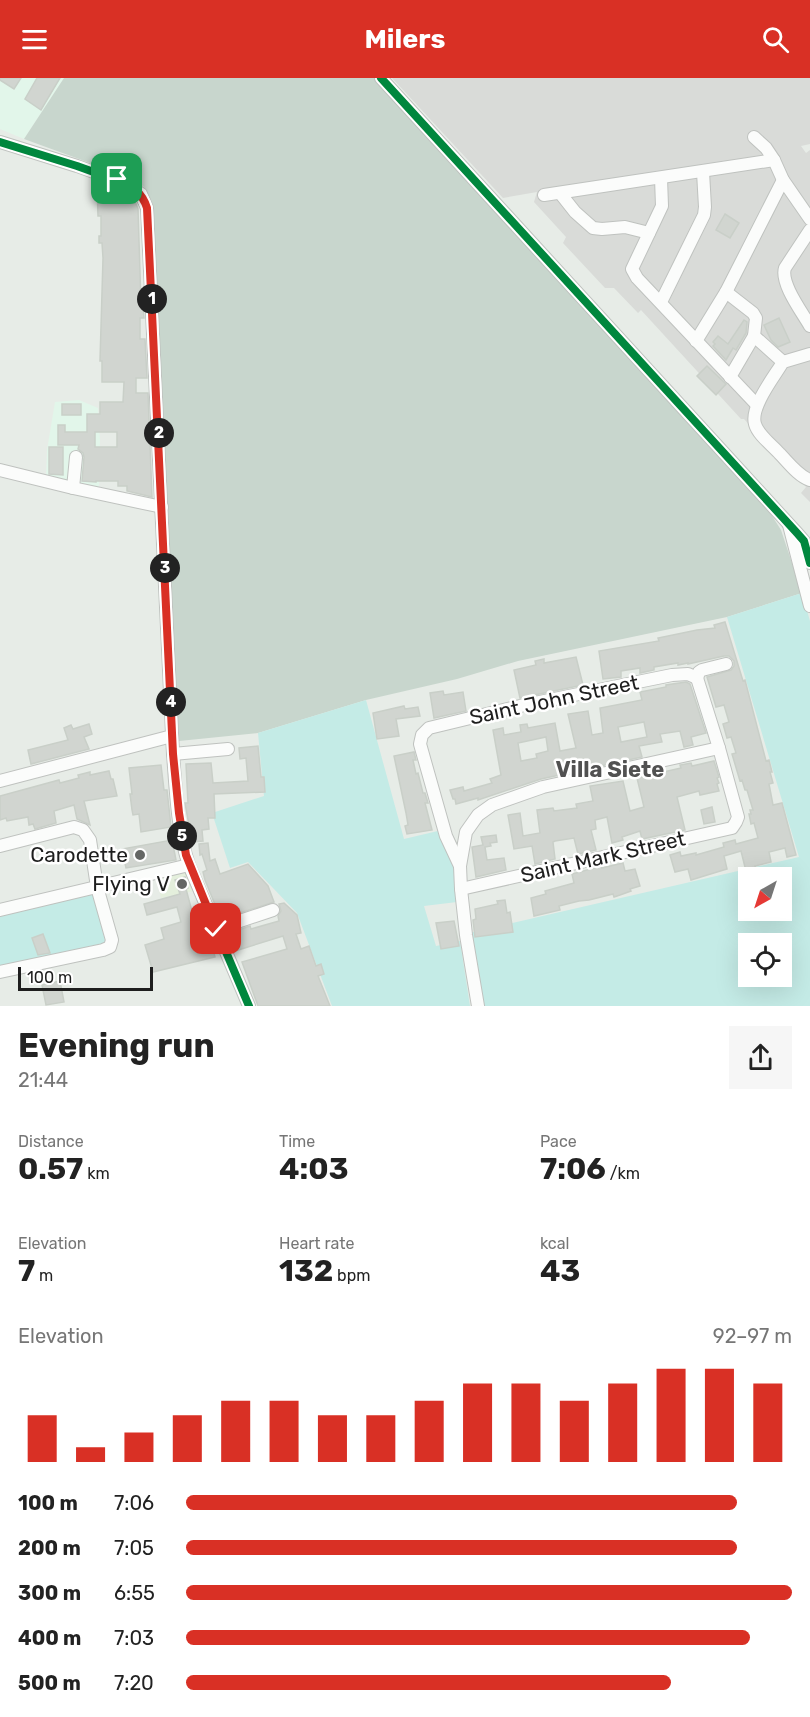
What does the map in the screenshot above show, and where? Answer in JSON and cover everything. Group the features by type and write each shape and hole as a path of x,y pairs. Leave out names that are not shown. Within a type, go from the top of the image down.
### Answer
{"street":[{"path":"381,78 789,524 802,542 810,563"},
{"path":"754,137 774,160 783,180 810,219"},
{"path":"0,142 117,179 135,188 145,200 148,215 172,736 179,813 189,865 249,1006"},
{"path":"544,195 774,160"},
{"path":"661,302 704,215 703,172"},
{"path":"661,178 662,206 632,269 637,278 757,405"},
{"path":"696,341 726,292 783,180"},
{"path":"560,193 575,212 593,228 625,227 649,233"},
{"path":"810,230 785,268 783,275 786,285 810,326"},
{"path":"726,292 753,313 756,318 754,336 730,377"},
{"path":"754,336 783,362"},
{"path":"810,354 783,362 757,405 754,417 758,430 799,473 810,480"},
{"path":"73,488 76,457"},
{"path":"0,470 162,507"},
{"path":"802,542 810,606"},
{"path":"478,1006 466,935 460,866 466,832 478,815 492,805 543,787 719,748 697,678 702,669 726,664"},
{"name":"Saint John Street","path":"446,836 420,744 422,735 429,728 672,675 688,674 697,678"},
{"path":"0,782 172,736"},
{"name":"Saint Mark Street","path":"461,889 732,828 738,817 719,748"},
{"path":"173,754 228,749"},
{"path":"0,846 74,827 83,830 90,840 97,887 112,940 110,947 0,972"},
{"path":"460,866 446,836 466,832"},
{"path":"0,910 189,865"},
{"path":"216,929 273,910"}],"shaded area":[{"path":"0,78 64,78 24,139 0,129"},
{"path":"64,78 376,78 769,511 781,530 802,593 727,617 518,661 457,679 366,700 258,733 179,741 171,625 153,216 150,199 144,187 134,179 24,139"},
{"path":"392,78 810,78 810,144 801,146 806,153 810,150 810,502 801,493 806,487 641,310 638,313 614,288 605,288 563,243 566,237 534,202 537,192 503,198"},
{"path":"79,400 98,408 99,492 46,478 47,450 55,402"},
{"path":"802,593 810,621 810,1006 481,1006 469,933 738,871 738,921 792,921 792,867 756,867 799,857 727,617"},
{"path":"366,700 404,839 442,830 455,864 457,902 424,906 436,946 460,941 470,1006 332,1006 297,913 248,862 230,868 212,813 264,796 258,733"},
{"path":"187,871 194,891 161,898 156,877"},
{"path":"93,894 108,952 0,978 0,916"}],"building":[{"path":"0,78 21,78 14,89"},
{"path":"37,78 60,78 41,110 25,99"},
{"path":"97,184 110,187 110,193 117,193 117,199 134,199 138,209 141,304 143,304 144,318 140,318 140,339 145,339 147,378 136,378 136,393 148,393 152,497 127,491 127,486 118,486 118,481 82,481 84,457 78,449 79,445 58,445 58,425 65,425 65,432 87,432 87,414 100,414 100,402 123,402 124,382 102,382 102,361 100,361 103,258 102,243 99,243 101,216 98,216","holes":["95,432 117,432 117,447 95,447"]},
{"path":"725,214 739,223 730,238 716,230"},
{"path":"779,318 790,342 778,347 771,340 764,325"},
{"path":"744,320 747,322 746,333 736,350 733,348 726,360 713,346 715,344 713,342 718,336 728,344"},
{"path":"707,366 726,384 716,395 697,376"},
{"path":"62,404 81,404 81,415 62,415"},
{"path":"49,447 63,447 63,475 49,474"},
{"path":"725,622 743,681 745,680 766,761 769,760 773,783 769,784 773,805 782,803 796,855 787,857 785,848 769,852 771,862 755,867 745,867 741,851 724,856 727,869 691,880 688,869 675,872 670,855 680,852 681,856 696,853 696,855 724,847 723,843 735,840 736,844 758,838 754,823 751,824 749,814 751,814 750,810 753,810 747,790 742,780 740,781 732,754 736,753 731,737 727,738 723,724 729,722 724,705 716,707 707,677 731,670 734,661 729,656 724,656 688,664 678,665 678,663 654,667 654,670 640,673 640,668 621,671 621,677 603,679 599,651 659,641 658,638 715,628 714,625"},
{"path":"576,657 583,685 520,698 514,670 536,665 535,661 544,659 544,663"},
{"path":"686,682 690,684 706,733 691,737 693,745 684,747 680,731 660,734 662,742 639,746 642,757 541,779 478,800 478,798 456,804 453,799 450,790 463,787 464,791 492,783 490,779 501,775 493,730 503,728 504,735 521,732 520,725 527,724 528,728 555,723 560,751 576,748 568,714 588,711 592,735 603,733 600,708 642,700 640,692 666,687 666,685","holes":["644,722 647,737 621,742 618,727","546,737 548,751 536,754 537,758 521,761 518,743"]},
{"path":"443,691 444,695 463,692 466,711 434,718 430,693"},
{"path":"404,706 405,709 418,707 420,716 396,719 399,736 377,739 373,713"},
{"path":"89,724 92,734 84,737 89,749 31,764 28,750 68,740 64,728 71,725 73,729"},
{"path":"258,746 265,792 214,794 215,818 208,818 209,829 202,830 203,841 192,842 185,803 188,803 186,764 211,763 213,783 248,781 246,758 240,759 239,748"},
{"path":"414,752 416,774 418,773 428,803 425,803 432,830 407,834 406,813 394,756"},
{"path":"714,761 719,777 717,784 719,791 700,795 699,791 677,797 685,830 642,839 640,831 612,843 607,817 595,820 596,829 591,830 596,850 578,854 574,838 555,841 553,842 555,859 535,864 532,846 514,849 508,815 520,813 523,836 540,833 537,810 553,808 554,811 577,808 576,804 593,801 590,786 623,781 630,811 644,807 637,778 681,768 680,765 691,763 692,766"},
{"path":"161,765 164,790 167,790 171,827 141,832 139,814 133,815 132,810 129,768"},
{"path":"109,771 117,796 84,801 90,825 77,819 74,805 54,811 56,823 35,829 33,824 29,825 28,817 0,820 0,796 59,780 60,783 79,778 78,775 90,772 90,775"},
{"path":"712,807 715,822 704,824 701,810"},
{"path":"496,835 497,842 485,847 487,860 504,858 506,870 476,877 472,847 483,845 481,837"},
{"name":"Carodette","path":"172,840 176,860 126,868 122,849"},
{"path":"208,843 210,861 215,859 220,874 248,864 268,886 274,902 221,919 205,880 203,872 207,870 202,854 200,855 199,844"},
{"path":"623,863 625,871 635,869 640,886 614,897 613,894 579,901 559,906 560,910 534,916 531,898 546,894 545,891 574,883 572,874"},
{"path":"185,877 193,915 197,914 201,930 207,928 215,957 153,972 145,945 164,939 161,928 181,922 177,907 147,915 144,904 180,894 175,880"},
{"path":"505,900 507,913 510,912 513,932 475,937 473,920 476,919 475,909 498,904 497,901"},
{"path":"284,903 297,915 301,933 296,934 301,949 309,946 316,966 321,964 324,974 318,976 330,1006 258,1006 242,962 287,949 283,936 235,951 227,934 250,926 251,929 279,921 278,916 281,911 279,904"},
{"path":"454,921 459,946 441,949 436,923"},
{"path":"43,934 50,953 38,955 32,938"},
{"path":"60,981 64,1002 46,1005 42,985"}],"cycle path":[{"path":"381,78 797,533 804,541 810,563"},
{"path":"0,142 127,184 141,194 147,208 173,754 178,810 189,865 249,1006"}],"place":[{"name":"Carodette","path":"140,855"},
{"name":"Flying V","path":"182,884"}],"district":[{"name":"Villa Siete","path":"610,769"}],"route":[{"path":"117,179 135,188 145,200 147,208 176,792 186,855 216,929"}]}
